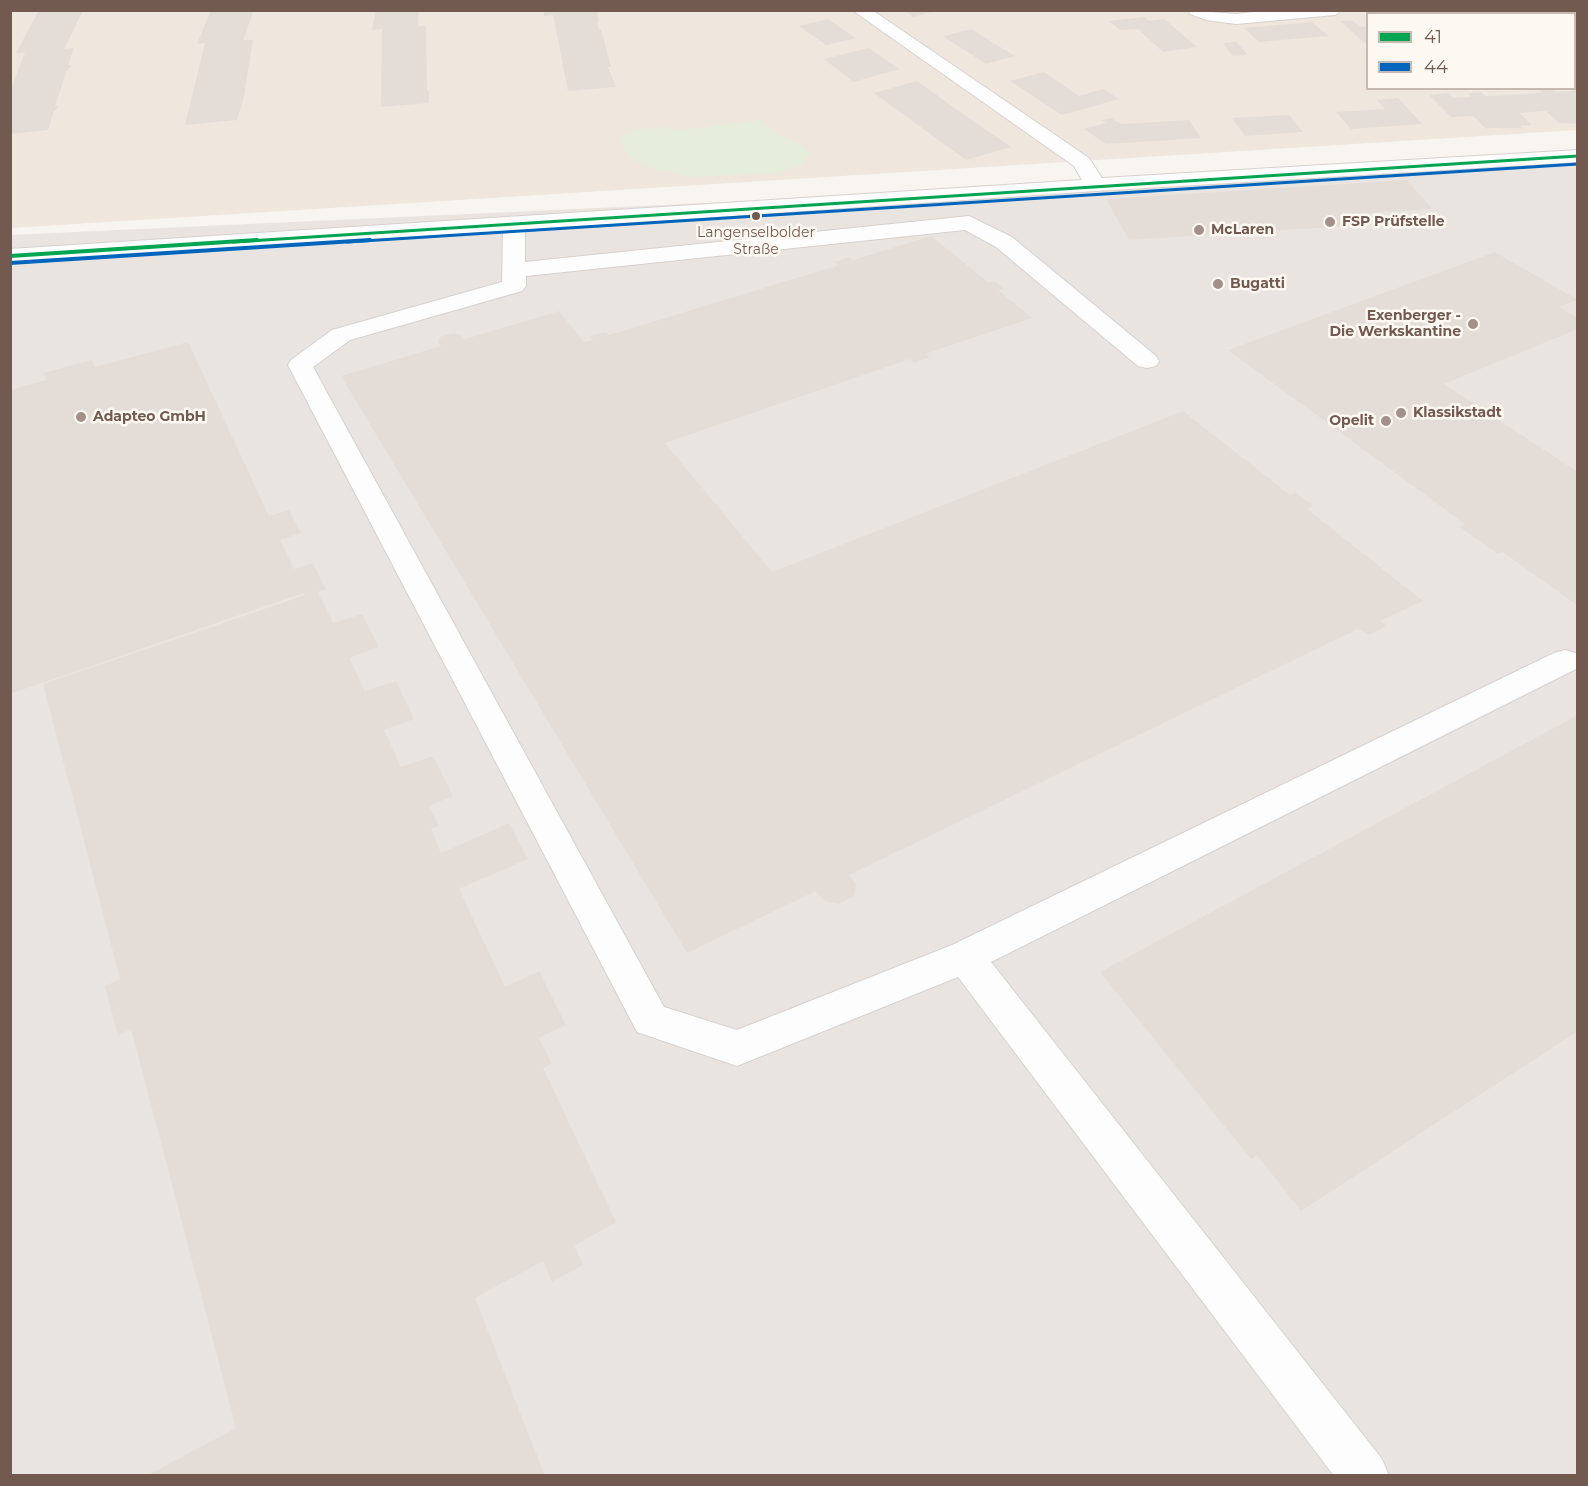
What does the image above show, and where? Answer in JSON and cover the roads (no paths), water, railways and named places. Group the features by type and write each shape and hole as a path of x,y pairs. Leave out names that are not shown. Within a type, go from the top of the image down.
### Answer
{"street":[{"path":"860,10 1082,162 1096,185"},
{"path":"1196,10 1212,16 1236,19 1335,10"},
{"path":"10,256 1578,156"},
{"path":"513,270 969,223 1004,242 1147,362"},
{"path":"514,224 513,286 340,335 300,365 651,1020 737,1048 965,957 1565,662"},
{"path":"965,957 1365,1476"}],"place":[{"name":"Langenselbolder Straße","path":"756,216"},
{"name":"FSP Prüfstelle","path":"1330,222"},
{"name":"McLaren","path":"1199,230"},
{"name":"Bugatti","path":"1218,284"},
{"name":"Exenberger - Die Werkskantine","path":"1473,324"},
{"name":"Klassikstadt","path":"1401,413"},
{"name":"Adapteo GmbH","path":"81,417"},
{"name":"Opelit","path":"1386,421"}]}
